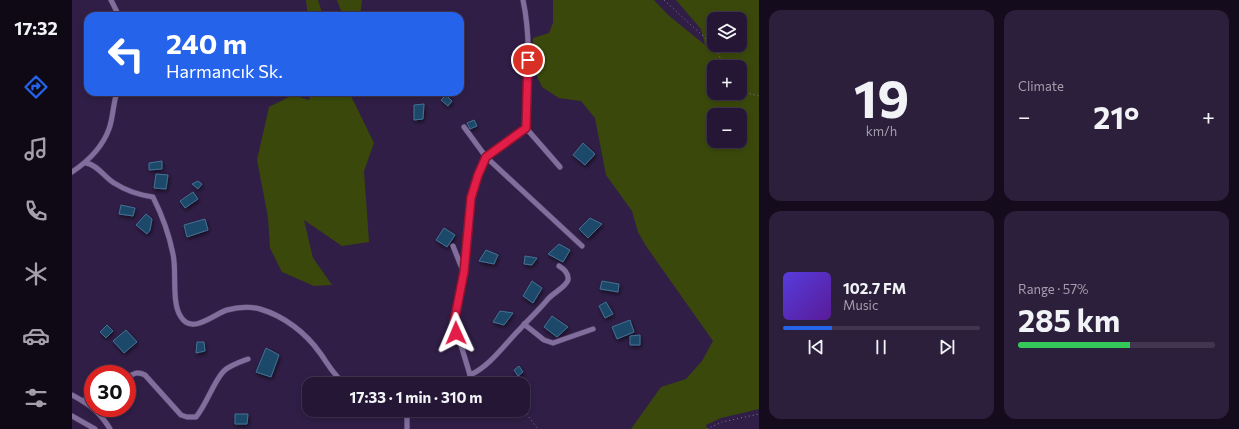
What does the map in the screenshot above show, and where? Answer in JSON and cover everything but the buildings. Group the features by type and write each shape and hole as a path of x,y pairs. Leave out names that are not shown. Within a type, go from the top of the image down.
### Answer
{"street":[{"path":"111,0 117,12"},
{"path":"523,0 527,17 528,89 526,128 560,167"},
{"path":"72,172 86,163 98,148 108,129 115,96"},
{"path":"464,127 486,157 582,246"},
{"path":"526,128 486,157 478,175 471,198 464,272 454,322 470,375 477,372 488,362 524,324 535,315 553,293 566,284 568,279 567,273 565,269 559,266"},
{"path":"86,163 92,164 113,182 128,190 153,197 166,226 174,255 177,306 181,318 189,323 197,324 206,321 217,314 241,307 260,309 299,330 310,340 329,368 337,377"},
{"path":"453,246 464,272"},
{"path":"524,324 544,340 553,343 593,329"},
{"path":"136,373 145,375 181,415 196,417 203,409 223,372 231,366 248,359"},
{"path":"72,395 83,401 102,416 110,429"},
{"path":"72,416 95,429"},
{"path":"407,417 407,429"}],"path":[{"path":"664,0 716,48 721,60"},
{"path":"747,93 759,96"},
{"path":"707,429 722,422 759,414"},
{"path":"530,417 538,429"}],"green space":[{"path":"306,0 318,0 322,12 308,12"},
{"path":"337,0 362,0 360,12 342,12"},
{"path":"553,0 654,0 668,15 705,45 701,29 676,0 759,0 759,409 721,418 706,425 707,429 631,429 661,387 686,379 702,361 713,341 646,246 638,232 632,211 606,175 595,118 581,101 559,98 542,87 531,63 533,38 549,33 553,23"},
{"path":"291,96 309,100 310,96 351,96 374,143 364,171 369,242 342,246 304,220 313,258 332,285 314,286 282,272 270,248 268,217 257,160 269,107"}],"route":[{"path":"456,333 454,322 464,272 471,198 478,175 486,157 526,128 528,60"}]}
